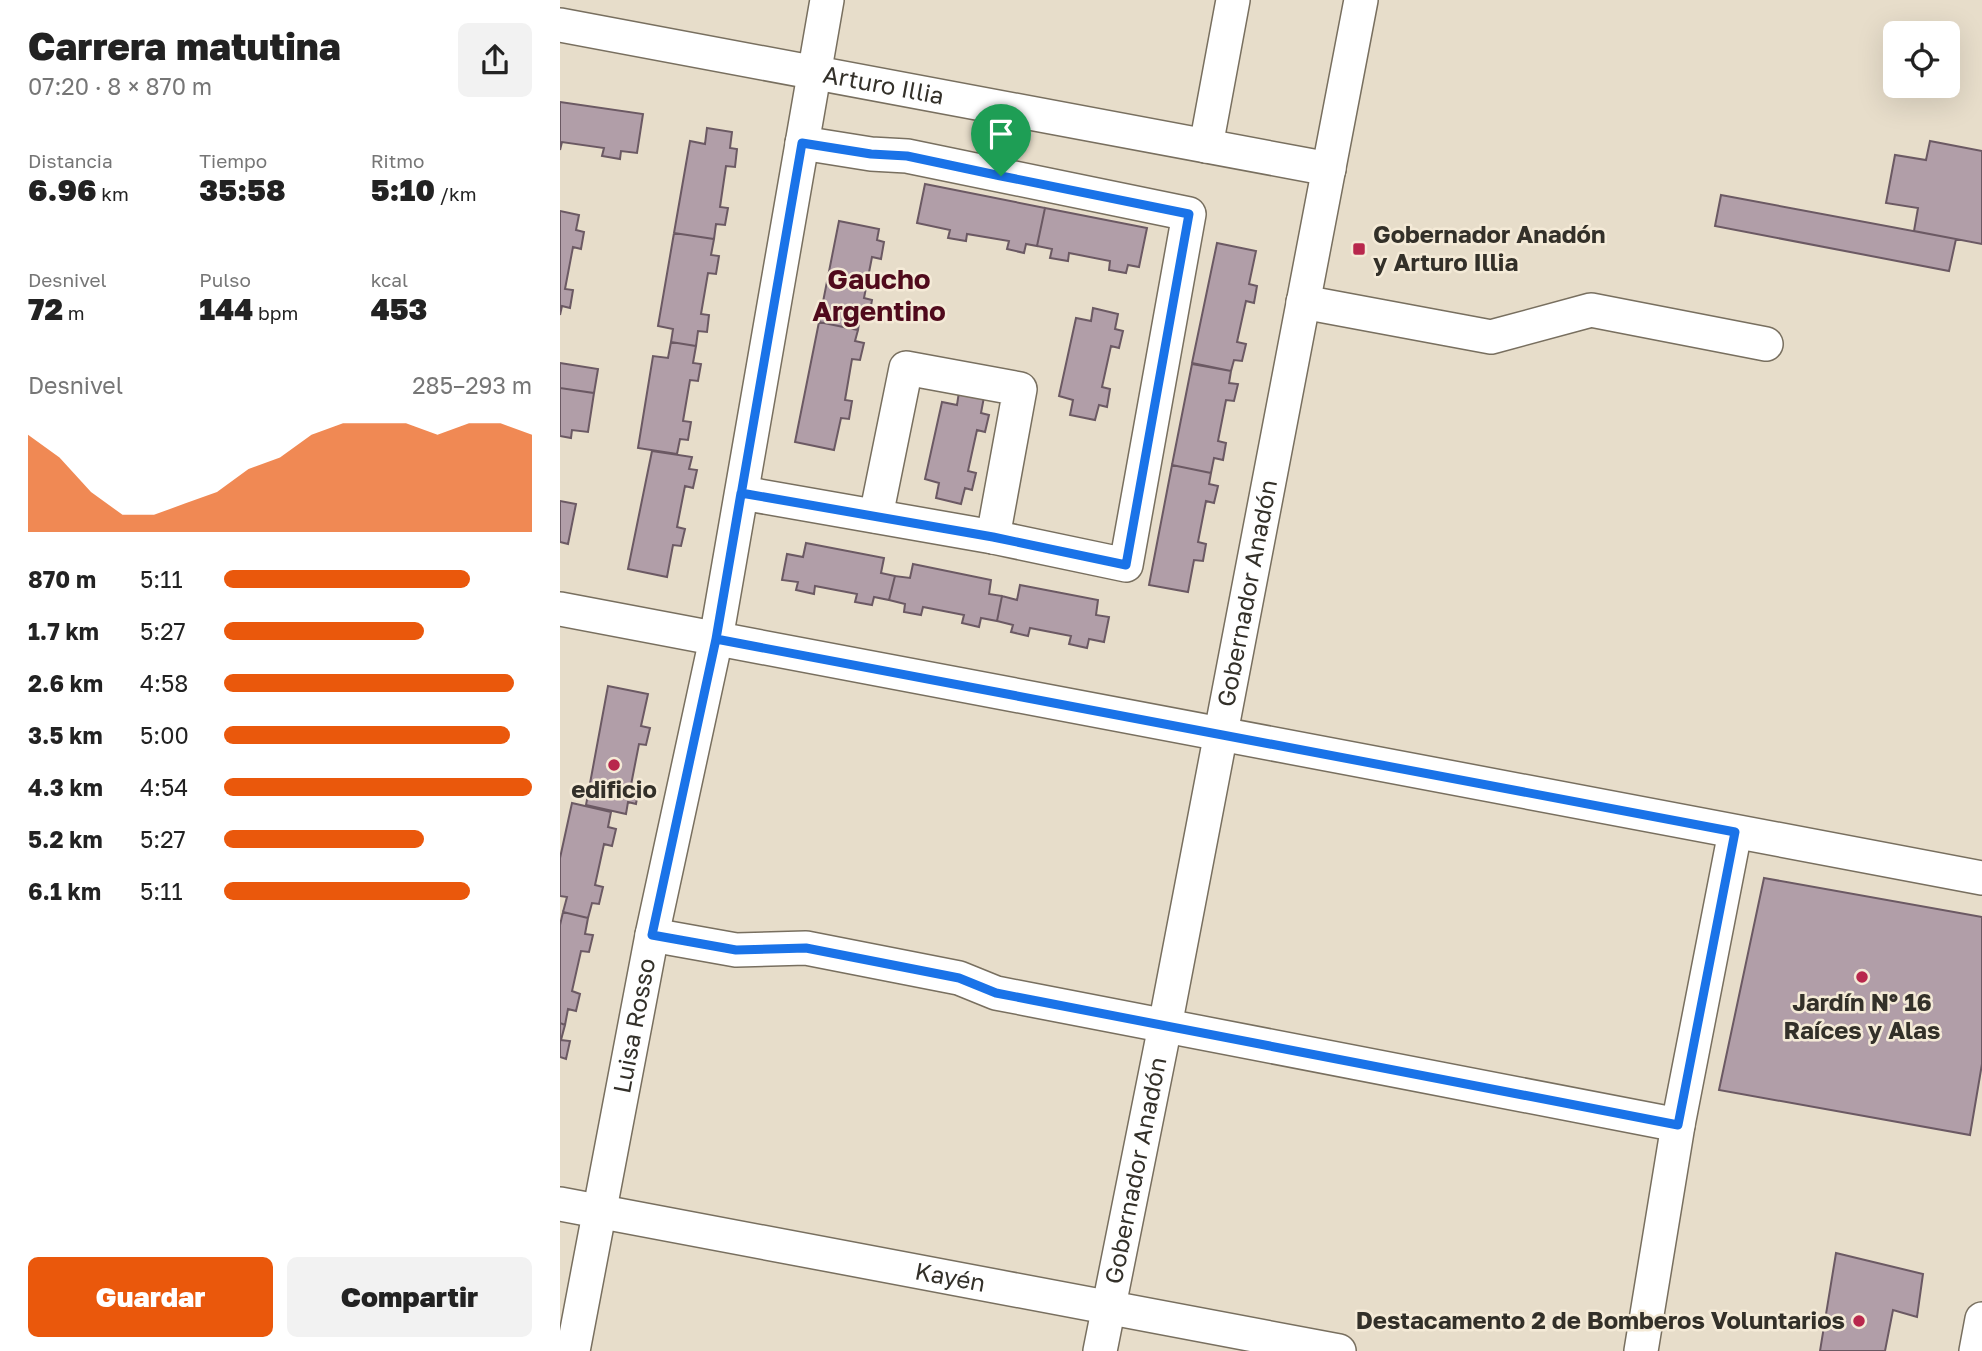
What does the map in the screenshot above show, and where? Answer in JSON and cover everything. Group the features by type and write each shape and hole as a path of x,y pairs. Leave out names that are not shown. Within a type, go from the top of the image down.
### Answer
{"street":[{"name":"Luisa Rosso","path":"573,1351 652,935 716,639 827,0"},
{"path":"1206,146 1233,0"},
{"name":"Gobernador Anadón","path":"1100,1351 1165,1026 1361,0"},
{"name":"Arturo Illia","path":"560,25 1329,169"},
{"path":"741,493 993,537 1126,565 1189,214 907,156 871,154 802,143"},
{"path":"1303,302 1491,337 1591,310 1766,344"},
{"path":"876,516 906,368 1020,389 993,537"},
{"path":"560,609 1982,878"},
{"path":"1641,1351 1678,1125 1735,832"},
{"path":"652,935 736,950 806,948 959,978 996,993 1678,1125"},
{"name":"Kayén","path":"560,1204 1339,1351"},
{"path":"1976,1351 1982,1319"}],"building":[{"path":"560,102 643,114 637,153 621,151 620,159 602,156 604,148 562,142 560,150"},
{"path":"707,128 732,132 730,148 737,149 735,167 726,166 720,207 728,208 725,225 716,224 714,239 674,233 690,141 705,144"},
{"path":"1930,141 1982,151 1982,244 1914,231 1918,208 1886,203 1895,155 1926,160"},
{"path":"925,184 1045,208 1037,246 1026,244 1024,253 1007,249 1009,241 967,234 966,241 948,238 950,230 917,223"},
{"path":"1721,195 1956,239 1949,271 1715,226"},
{"path":"1045,208 1147,228 1139,267 1128,265 1126,273 1109,270 1110,261 1069,253 1068,261 1050,258 1052,249 1037,246"},
{"path":"560,211 579,215 576,230 584,232 581,249 573,247 565,289 573,290 570,308 562,306 560,315"},
{"path":"839,221 879,229 877,240 884,242 881,259 872,257 864,298 872,300 869,317 860,316 858,330 819,322"},
{"path":"674,233 714,239 711,255 719,256 716,274 708,273 701,314 709,315 707,332 698,331 696,346 671,342 673,329 658,326"},
{"path":"1217,243 1256,251 1249,284 1257,286 1254,303 1246,301 1237,342 1246,344 1242,361 1234,360 1231,371 1192,363"},
{"path":"1093,308 1118,314 1115,329 1123,331 1119,348 1111,346 1102,387 1110,389 1107,407 1099,405 1095,420 1070,415 1073,400 1059,396 1076,318 1091,321"},
{"path":"819,322 858,330 855,341 864,343 860,360 852,359 845,400 852,401 849,419 841,418 834,450 795,442"},
{"path":"671,342 696,346 693,363 701,364 698,381 690,380 683,421 691,422 688,440 680,439 677,454 638,448 653,356 668,358"},
{"path":"560,363 598,369 594,393 560,388"},
{"path":"1192,364 1231,371 1229,383 1238,384 1234,401 1226,400 1218,441 1226,443 1223,460 1214,458 1211,473 1172,465"},
{"path":"560,388 594,393 588,432 572,430 571,438 560,436"},
{"path":"959,392 984,397 981,413 989,415 985,432 977,430 968,471 976,473 972,490 965,488 961,504 936,498 939,483 925,479 942,402 957,405"},
{"path":"652,451 692,457 689,469 697,470 693,488 685,486 677,527 685,529 681,546 673,545 667,577 628,569"},
{"path":"1172,465 1211,473 1209,484 1218,486 1214,503 1206,501 1198,542 1206,544 1203,561 1194,560 1188,592 1149,585"},
{"path":"560,501 576,504 568,544 560,542"},
{"path":"806,543 884,558 881,573 895,576 889,600 874,597 872,605 855,602 857,594 815,586 814,594 796,590 798,582 782,580 787,554 803,557"},
{"path":"913,564 991,580 989,594 1002,596 997,621 981,618 979,627 962,623 964,615 923,607 921,615 904,612 905,604 889,600 895,576 910,578"},
{"path":"1020,585 1098,600 1096,615 1109,617 1104,642 1089,639 1087,648 1069,644 1071,636 1030,628 1028,636 1011,632 1013,625 997,621 1002,596 1017,600"},
{"name":"edificio","path":"608,686 648,694 641,726 650,728 646,745 639,744 631,785 639,786 636,804 628,802 626,814 586,805"},
{"name":"edificio","path":"572,803 611,812 608,827 616,829 612,846 604,844 595,885 603,887 599,904 592,903 588,918 563,912 567,897 560,896 560,858"},
{"name":"Jardín N° 16 Raíces y Alas","path":"1764,878 1982,917 1982,1064 1970,1135 1719,1090"},
{"path":"563,912 588,918 585,934 593,935 589,952 581,951 572,991 580,994 576,1011 568,1009 565,1025 560,1023 560,925"},
{"path":"560,1023 565,1025 561,1040 570,1041 566,1059 560,1057"},
{"path":"1836,1253 1923,1274 1917,1317 1893,1310 1885,1351 1820,1351"}],"place":[{"name":"Gobernador Anadón y Arturo Illia","path":"1359,249"},
{"name":"edificio","path":"614,765"},
{"name":"Jardín N° 16 Raíces y Alas","path":"1862,977"},
{"name":"Destacamento 2 de Bomberos Voluntarios","path":"1859,1321"}],"district":[{"name":"Gaucho Argentino","path":"879,295"}],"route":[{"path":"1001,176 907,156 871,154 802,143 787,230 729,566 716,639 652,935 736,950 806,948 959,978 996,993 1678,1125 1735,832 716,639 741,493 993,537 1126,565 1189,214 1001,176"}]}
